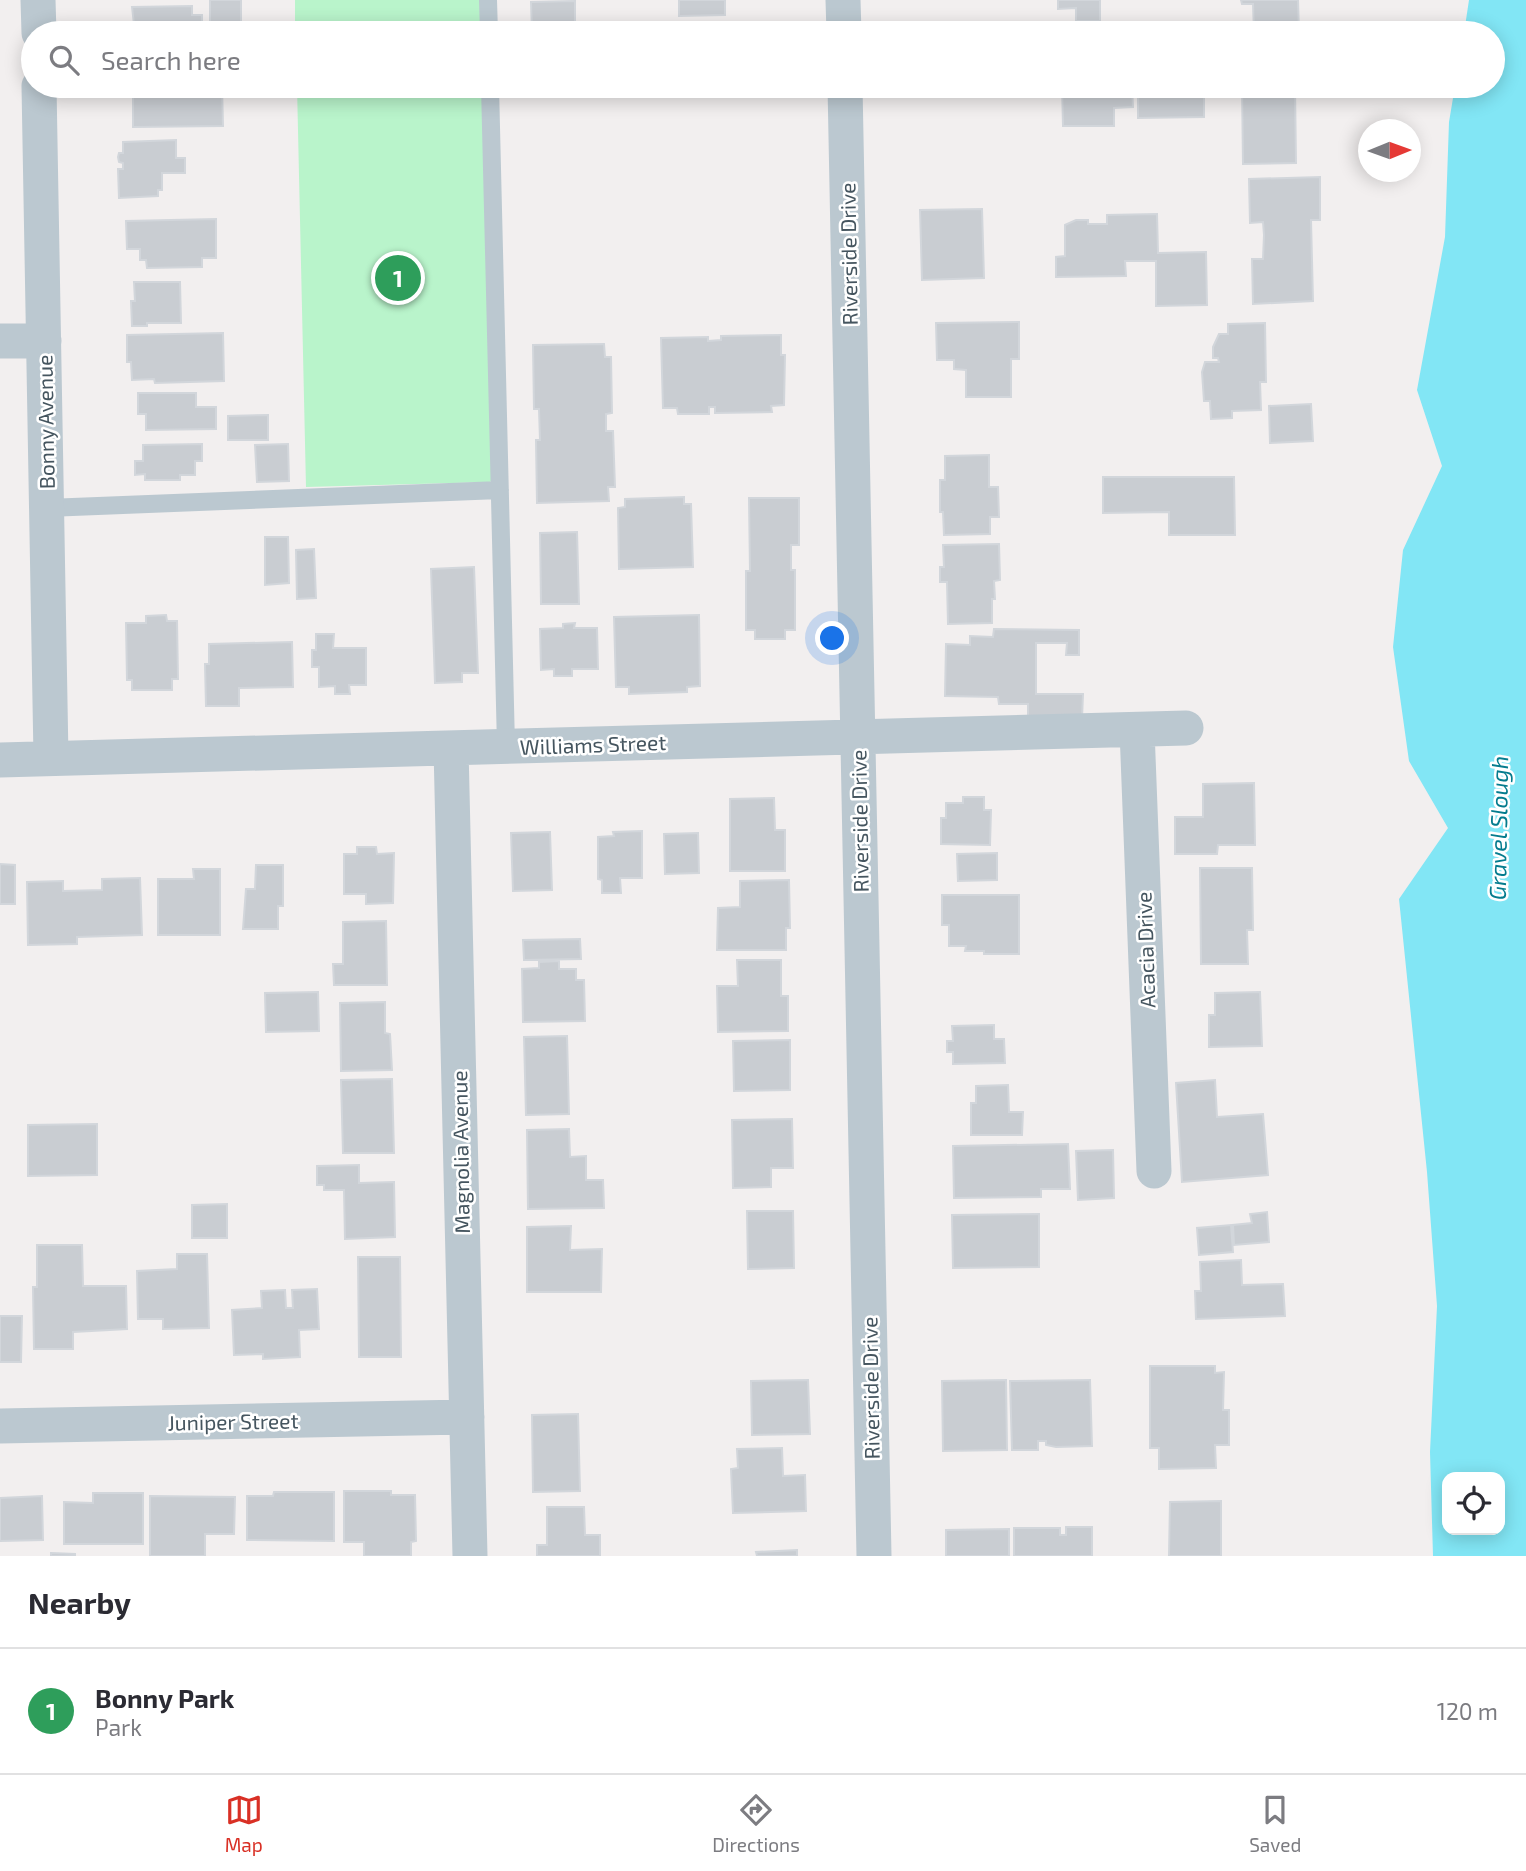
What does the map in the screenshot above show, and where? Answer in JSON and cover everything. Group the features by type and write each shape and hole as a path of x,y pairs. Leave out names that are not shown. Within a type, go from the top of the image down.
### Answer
{"street":[{"path":"38,0 38,21"},
{"path":"843,0 844,21"},
{"name":"Bonny Avenue","path":"39,98 51,758"},
{"name":"Riverside Drive","path":"845,98 874,1556"},
{"path":"0,341 44,341"},
{"name":"Williams Street","path":"0,760 1186,728"},
{"name":"Acacia Drive","path":"1137,730 1154,1171"},
{"name":"Magnolia Avenue","path":"451,748 470,1556"},
{"name":"Juniper Street","path":"0,1426 467,1417"}],"lane":[{"path":"488,0 489,21"},
{"path":"490,98 506,746"},
{"path":"47,509 500,491"}],"green space":[{"path":"295,0 488,0 489,21 295,21"},
{"path":"297,98 490,98 499,470 490,482 306,487"}],"water":[{"name":"Gravel Slough","path":"1469,0 1526,0 1526,1556 1433,1556 1430,1452 1437,1306 1427,1172 1399,899 1448,828 1409,761 1393,647 1403,550 1442,466 1417,390 1445,237 1449,122 1453,98 1505,98 1505,21 1466,21"}],"building":[{"path":"210,0 241,0 241,21 210,21"},
{"path":"679,0 725,0 725,15 679,16"},
{"path":"1058,0 1100,0 1100,21 1076,21 1076,8 1058,9"},
{"path":"1241,0 1298,0 1299,21 1254,21 1253,4 1242,4"},
{"path":"575,1 575,21 532,21 531,2"},
{"path":"192,6 192,15 202,15 202,21 134,21 132,7"},
{"path":"133,98 222,98 223,126 133,127"},
{"path":"1062,98 1133,98 1133,107 1114,108 1114,126 1063,126"},
{"path":"1138,98 1204,98 1204,117 1138,118"},
{"path":"1242,98 1295,98 1296,163 1243,164"},
{"path":"176,140 176,158 185,158 185,173 162,173 162,190 158,190 158,196 119,198 118,169 123,169 123,163 119,162 118,157 119,153 123,153 123,142"},
{"path":"1320,177 1320,220 1311,220 1313,301 1253,304 1252,259 1263,259 1264,235 1263,222 1250,223 1249,179"},
{"path":"982,209 984,278 922,280 920,210"},
{"path":"1157,214 1158,253 1206,252 1207,305 1156,306 1156,261 1125,261 1126,276 1056,277 1056,257 1065,256 1065,225 1076,220 1088,220 1088,224 1107,224 1107,215"},
{"path":"216,219 216,258 202,258 202,267 147,268 146,260 140,260 140,249 127,249 126,221"},
{"path":"134,282 180,282 181,323 132,326 131,301 135,301"},
{"path":"1019,322 1019,359 1011,359 1011,397 966,397 966,370 954,369 954,360 937,360 936,323"},
{"path":"1265,323 1266,382 1260,382 1261,410 1232,411 1232,418 1211,419 1210,401 1204,401 1202,372 1205,362 1219,362 1218,358 1213,358 1213,347 1219,334 1228,334 1228,324"},
{"path":"223,333 224,381 155,383 154,379 132,380 131,362 127,362 127,335"},
{"path":"781,335 781,355 785,355 784,405 771,406 772,412 715,413 715,407 709,407 709,414 678,414 677,408 663,408 661,338 708,337 708,341 721,340 721,336"},
{"path":"604,344 605,357 611,357 612,413 606,414 606,431 613,431 615,487 608,487 609,501 537,503 536,440 540,440 539,409 534,409 533,345"},
{"path":"138,393 196,393 196,407 216,407 216,429 146,430 146,414 138,414"},
{"path":"1311,404 1313,441 1270,443 1269,406"},
{"path":"268,415 268,440 228,440 228,416"},
{"path":"202,444 202,461 195,461 195,475 180,475 180,480 145,480 145,474 135,475 135,461 143,461 143,445"},
{"path":"288,444 289,481 257,482 255,445"},
{"path":"989,455 989,487 998,487 999,517 990,517 990,534 944,535 943,512 940,512 940,480 945,480 945,456"},
{"path":"1103,477 1234,477 1235,535 1169,535 1169,512 1103,513"},
{"path":"684,497 684,504 691,504 693,567 619,569 618,508 625,507 625,499"},
{"path":"749,498 799,498 799,545 791,545 791,570 795,570 795,630 785,630 785,639 755,639 755,630 746,630 746,571 750,571"},
{"path":"577,532 579,604 541,604 540,533"},
{"path":"265,537 288,537 289,583 265,585"},
{"path":"999,544 1000,580 994,581 992,623 948,624 947,582 940,582 940,567 944,567 943,545"},
{"path":"314,549 316,598 297,599 296,550"},
{"path":"474,567 478,673 462,673 462,682 435,683 431,569"},
{"path":"166,615 167,621 177,621 178,679 172,679 172,690 132,690 132,680 127,680 126,623 146,623 146,616"},
{"path":"699,615 700,686 687,687 687,692 629,694 629,687 616,687 614,617"},
{"path":"575,623 574,628 597,628 598,669 572,669 572,676 554,676 554,669 541,670 540,629 563,628 563,624"},
{"path":"994,629 1079,630 1079,655 1066,655 1067,643 1036,643 1036,694 1083,694 1082,719 1028,718 1028,704 999,704 998,697 945,696 946,644 970,645 970,636 993,637"},
{"path":"316,634 334,634 333,648 366,648 366,685 349,685 350,694 335,694 335,686 319,687 319,667 312,667"},
{"path":"292,642 293,687 239,688 239,706 206,706 205,664 209,664 209,644"},
{"path":"1254,783 1255,845 1218,845 1217,854 1175,854 1175,817 1203,817 1203,784"},
{"path":"963,797 984,797 984,810 991,810 990,845 941,844 941,818 946,818 946,803 963,803"},
{"path":"774,798 775,830 785,830 785,871 730,871 730,799"},
{"path":"642,831 642,878 620,878 621,893 602,893 602,880 598,879 598,837 614,836 613,832"},
{"path":"550,832 552,890 513,891 511,833"},
{"path":"698,833 699,873 665,874 664,834"},
{"path":"357,847 376,847 377,854 394,853 393,903 366,904 366,894 344,894 344,854 357,854"},
{"path":"997,853 997,880 958,881 957,854"},
{"path":"0,864 15,865 15,904 0,904"},
{"path":"256,865 283,865 283,906 278,906 278,929 243,929 246,889 255,889"},
{"path":"1200,868 1252,868 1253,930 1247,930 1248,964 1201,964"},
{"path":"193,869 220,869 220,935 158,935 158,879 194,879"},
{"path":"140,878 142,935 77,937 77,944 28,945 27,882 63,881 63,891 102,890 102,879"},
{"path":"789,880 790,928 786,928 786,950 717,950 718,908 740,907 740,881"},
{"path":"942,895 1019,895 1019,954 984,954 984,951 965,951 966,946 949,946 949,925 942,925"},
{"path":"386,921 387,985 334,985 333,964 343,964 343,922"},
{"path":"580,939 581,959 524,960 523,940"},
{"path":"737,960 781,960 781,996 788,996 788,1031 718,1032 717,986 738,986"},
{"path":"559,961 559,969 576,969 576,980 584,980 585,1021 523,1022 522,969 539,968 539,962"},
{"path":"318,992 319,1031 266,1032 265,993"},
{"path":"1260,992 1262,1046 1209,1047 1209,1015 1215,1015 1215,993"},
{"path":"385,1002 385,1033 390,1034 392,1070 341,1071 340,1003"},
{"path":"994,1025 994,1039 1004,1039 1005,1063 953,1064 953,1052 947,1052 947,1041 953,1041 952,1026"},
{"path":"567,1036 569,1114 526,1115 524,1037"},
{"path":"790,1040 790,1090 734,1091 733,1041"},
{"path":"392,1079 394,1153 343,1153 341,1080"},
{"path":"1215,1080 1217,1117 1263,1114 1268,1175 1182,1182 1176,1083"},
{"path":"1008,1085 1009,1112 1023,1112 1022,1135 971,1135 971,1103 976,1103 976,1086"},
{"path":"792,1119 793,1168 771,1168 771,1187 733,1188 732,1120"},
{"path":"97,1124 97,1175 28,1176 28,1125"},
{"path":"569,1129 570,1157 586,1156 586,1180 603,1180 604,1208 528,1209 527,1130"},
{"path":"1068,1144 1070,1189 1041,1189 1041,1197 954,1198 953,1146"},
{"path":"1113,1150 1114,1198 1078,1200 1076,1151"},
{"path":"359,1165 359,1183 394,1182 395,1237 345,1239 344,1190 324,1190 324,1185 317,1185 317,1166"},
{"path":"227,1204 227,1238 192,1238 192,1205"},
{"path":"747,1211 793,1211 794,1268 748,1269"},
{"path":"1267,1212 1269,1242 1234,1245 1233,1225 1252,1223 1250,1214"},
{"path":"1039,1214 1039,1267 953,1268 952,1215"},
{"path":"1231,1225 1233,1252 1199,1255 1197,1228"},
{"path":"571,1226 570,1250 602,1249 601,1292 527,1292 527,1227"},
{"path":"37,1245 82,1245 83,1286 126,1286 127,1329 73,1332 73,1349 34,1349 33,1287 37,1287"},
{"path":"177,1254 207,1254 209,1328 163,1329 163,1319 138,1319 137,1271 177,1269"},
{"path":"358,1257 400,1257 401,1357 359,1357"},
{"path":"1241,1260 1242,1285 1283,1284 1285,1316 1196,1319 1195,1291 1201,1291 1200,1262"},
{"path":"317,1289 319,1329 299,1330 300,1357 263,1359 263,1354 234,1355 232,1310 262,1308 261,1291 285,1290 286,1308 293,1308 292,1290"},
{"path":"0,1316 22,1316 21,1362 0,1362"},
{"path":"1150,1366 1215,1366 1215,1373 1224,1372 1223,1410 1229,1410 1229,1445 1215,1445 1216,1468 1159,1469 1159,1448 1150,1448"},
{"path":"808,1380 810,1434 752,1435 751,1381"},
{"path":"1006,1380 1007,1450 943,1451 942,1381"},
{"path":"1090,1380 1092,1446 1056,1447 1046,1445 1046,1441 1038,1441 1038,1450 1012,1450 1010,1381"},
{"path":"578,1414 580,1491 533,1492 532,1415"},
{"path":"782,1448 783,1476 805,1475 806,1511 733,1513 731,1469 738,1468 737,1449"},
{"path":"344,1491 391,1491 391,1495 415,1495 416,1541 411,1542 411,1556 364,1556 364,1542 344,1542"},
{"path":"274,1492 334,1492 334,1541 247,1540 247,1496 273,1496"},
{"path":"93,1493 143,1493 143,1544 64,1544 64,1502 93,1503"},
{"path":"42,1496 43,1540 0,1541 0,1498"},
{"path":"150,1496 235,1497 234,1534 205,1534 205,1556 150,1556"},
{"path":"1221,1501 1221,1556 1169,1556 1170,1502"},
{"path":"547,1507 584,1507 585,1535 600,1535 600,1556 537,1556 537,1545 547,1545"},
{"path":"1066,1527 1092,1527 1092,1556 1014,1556 1014,1528 1060,1528 1060,1535 1066,1535"},
{"path":"1009,1529 1009,1556 946,1556 946,1530"},
{"path":"797,1550 797,1556 757,1556 756,1552"},
{"path":"51,1553 75,1554 75,1556 51,1556"}],"place":[{"name":"Bonny Park","path":"398,278"}]}
